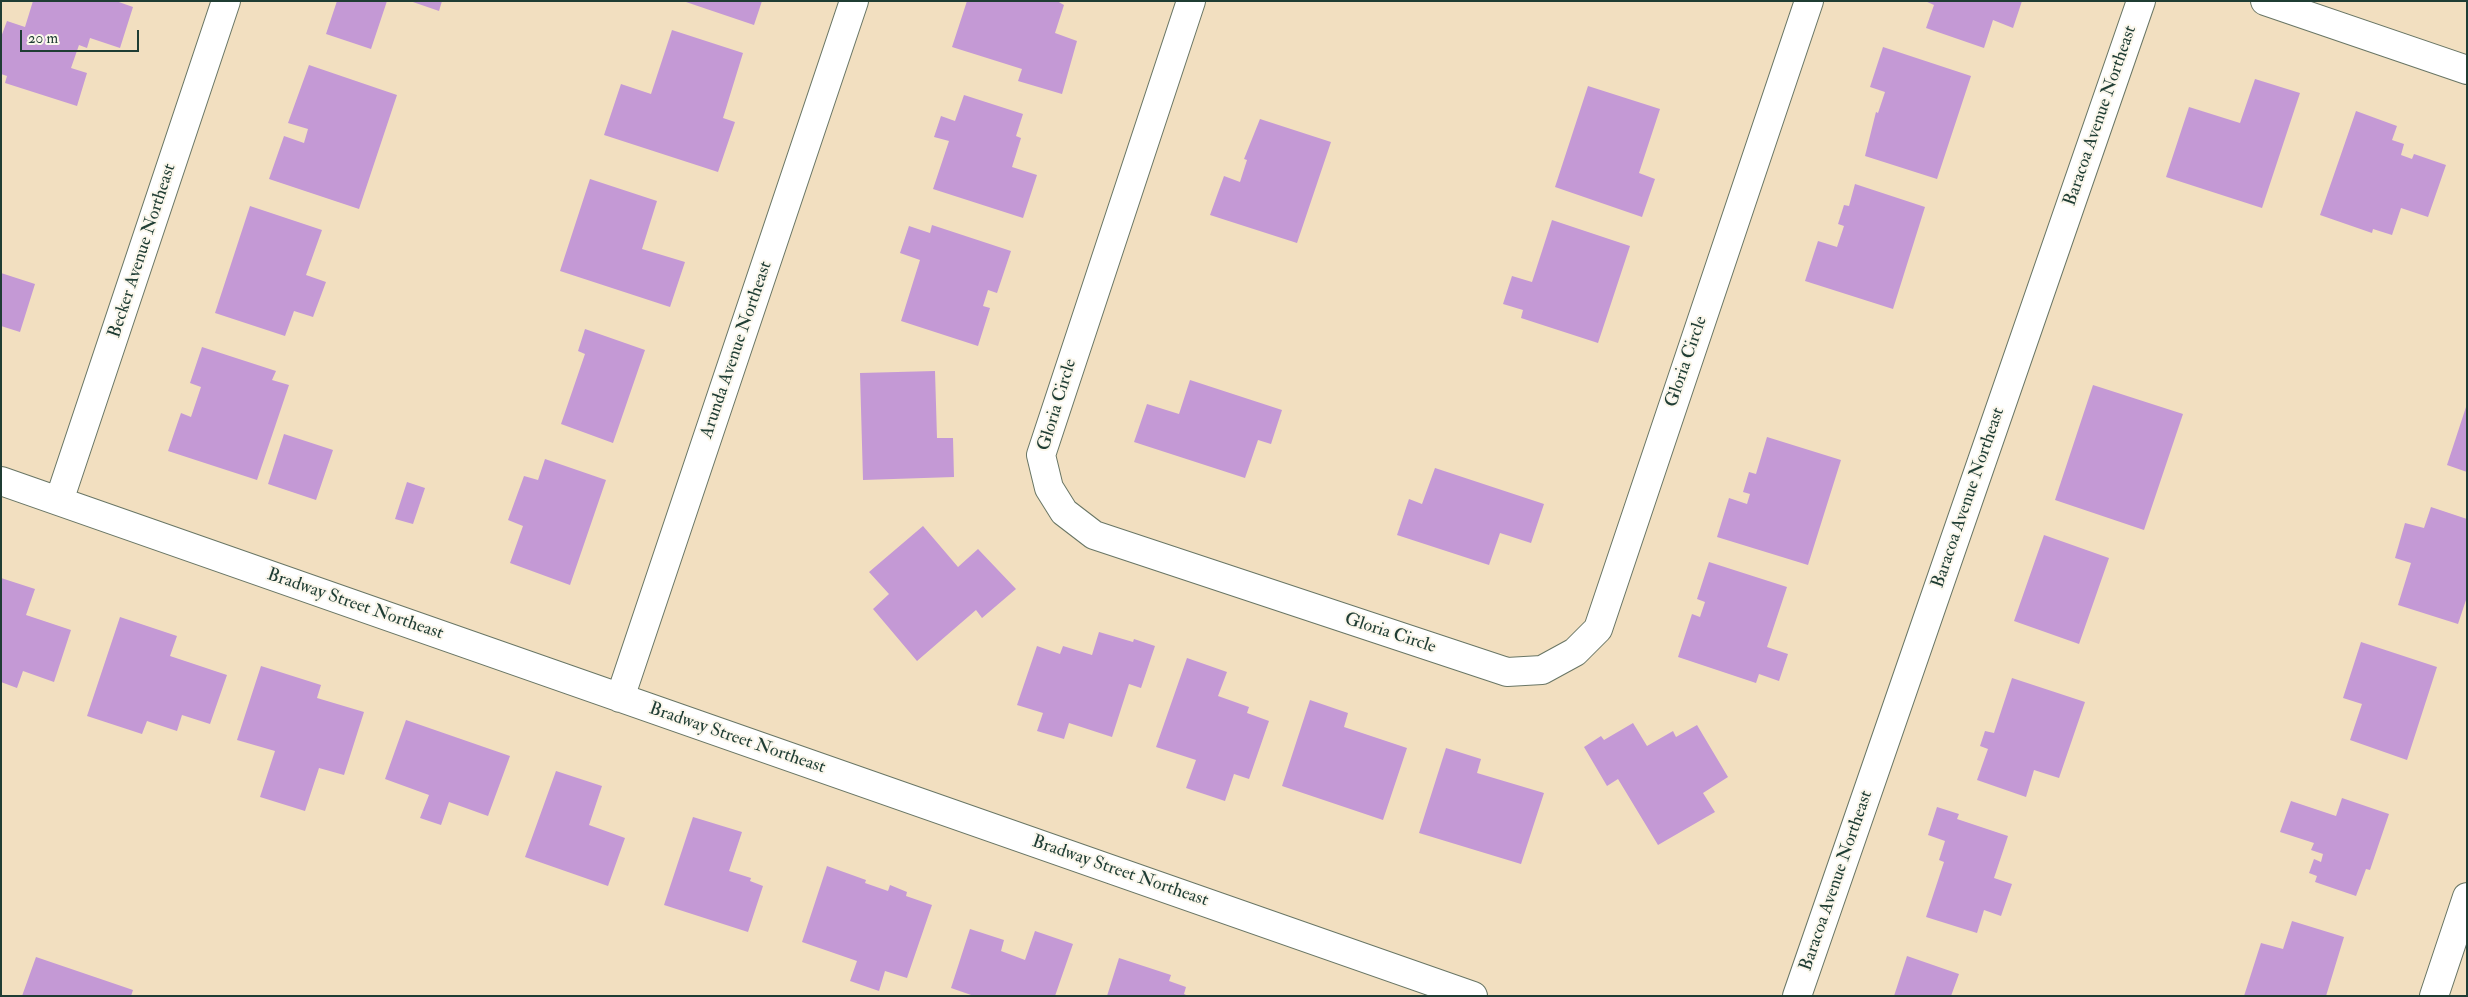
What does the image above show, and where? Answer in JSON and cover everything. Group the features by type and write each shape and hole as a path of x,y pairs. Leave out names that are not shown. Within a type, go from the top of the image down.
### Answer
{"street":[{"name":"Becker Avenue Northeast","path":"59,501 226,1"},
{"name":"Arunda Avenue Northeast","path":"620,698 854,1"},
{"name":"Gloria Circle","path":"1191,1 1041,455 1049,488 1064,512 1094,536 1507,672 1542,670 1575,652 1598,629 1809,1"},
{"name":"Baracoa Avenue Northeast","path":"1797,996 2141,1"},
{"path":"2265,1 2467,70"},
{"name":"Bradway Street Northeast","path":"1,481 1474,996"},
{"path":"2434,996 2467,897"}],"building":[{"path":"33,1 116,1 133,7 120,48 90,38 87,48 79,45 71,68 87,73 77,106 5,83 7,76 1,74 1,37 7,21 25,27"},
{"path":"337,1 387,1 371,49 326,34"},
{"path":"410,1 442,1 439,11"},
{"path":"683,1 762,1 754,25"},
{"path":"967,1 1057,1 1064,5 1055,33 1077,41 1062,94 1018,81 1022,69 952,47"},
{"path":"1925,1 2022,1 2013,28 1993,20 1984,48 1926,28 1934,5"},
{"path":"672,30 743,53 723,118 735,122 718,172 604,135 621,84 651,94"},
{"path":"1883,47 1971,76 1937,179 1865,156 1876,112 1878,113 1885,92 1870,87"},
{"path":"309,65 397,95 359,209 269,179 284,136 304,143 308,129 288,123"},
{"path":"2255,79 2300,93 2262,208 2166,177 2189,107 2240,123"},
{"path":"1588,86 1660,109 1639,173 1655,179 1642,217 1555,187"},
{"path":"964,95 1023,114 1016,136 1021,138 1012,167 1037,175 1023,218 933,189 949,141 934,137 941,116 955,121"},
{"path":"2356,111 2397,126 2392,140 2404,144 2401,155 2412,159 2414,154 2446,165 2428,217 2401,208 2392,235 2373,229 2372,233 2320,215"},
{"path":"1260,119 1331,142 1297,243 1210,215 1224,176 1240,182 1247,160 1244,159"},
{"path":"590,179 657,201 642,249 685,262 670,307 560,271"},
{"path":"1855,184 1925,207 1893,309 1805,281 1818,241 1837,247 1844,226 1838,224 1844,205 1849,206"},
{"path":"250,206 322,230 306,275 326,282 313,317 294,311 285,336 215,313"},
{"path":"1552,220 1630,246 1598,343 1521,318 1523,310 1503,304 1512,276 1532,282"},
{"path":"932,225 1011,251 997,293 988,290 983,306 990,308 978,346 901,321 920,260 900,253 909,226 930,233"},
{"path":"1,273 35,284 20,332 1,326"},
{"path":"585,329 645,350 613,443 561,424 585,354 578,351"},
{"path":"202,347 276,371 272,380 289,385 257,480 168,451 181,413 191,417 201,387 190,383"},
{"path":"935,371 937,438 953,438 954,477 863,480 860,373"},
{"path":"1190,380 1282,410 1271,444 1258,440 1245,478 1134,442 1147,404 1179,414"},
{"path":"2093,385 2183,414 2144,530 2055,500"},
{"path":"2467,407 2467,472 2447,465"},
{"path":"284,434 333,450 316,500 268,484"},
{"path":"1767,437 1841,460 1808,565 1717,537 1729,498 1747,504 1750,494 1743,492 1749,472 1756,474"},
{"path":"545,459 606,480 570,585 510,563 523,526 508,520 524,476 538,480"},
{"path":"1435,468 1544,504 1531,543 1500,533 1489,565 1397,535 1409,499 1422,504"},
{"path":"407,482 425,488 413,524 395,519"},
{"path":"2431,507 2467,519 2467,597 2458,624 2398,605 2411,563 2395,558 2405,523 2424,528"},
{"path":"923,526 958,567 978,549 1016,589 982,618 976,610 917,661 873,609 889,594 869,572"},
{"path":"2044,535 2109,558 2079,644 2014,621"},
{"path":"1709,562 1787,587 1767,647 1788,654 1779,681 1759,674 1756,683 1678,657 1692,614 1700,617 1705,602 1697,599"},
{"path":"1,578 35,589 26,615 71,630 54,682 23,671 17,688 1,682"},
{"path":"120,617 177,636 170,656 227,675 210,724 182,715 177,731 147,721 142,734 87,716"},
{"path":"1099,632 1133,642 1134,639 1155,646 1141,688 1129,684 1112,737 1069,723 1064,739 1037,731 1043,713 1017,705 1037,646 1060,654 1063,646 1092,655"},
{"path":"2361,642 2437,667 2407,760 2350,740 2362,704 2343,698"},
{"path":"1187,658 1227,672 1218,696 1249,707 1247,713 1269,721 1249,779 1234,774 1225,801 1186,788 1196,760 1156,747"},
{"path":"261,666 321,685 317,698 364,712 344,775 319,768 305,811 260,797 275,751 237,740"},
{"path":"2012,678 2085,702 2059,778 2034,770 2026,797 1977,780 1988,749 1980,746 1985,731 1994,733"},
{"path":"1310,700 1348,713 1344,727 1407,748 1383,820 1282,786"},
{"path":"406,720 510,756 488,816 449,802 441,825 420,818 429,795 385,779"},
{"path":"1633,723 1647,746 1673,731 1676,737 1697,725 1728,777 1703,793 1715,812 1658,845 1618,779 1607,786 1584,747 1601,736 1604,740"},
{"path":"1446,748 1481,759 1477,773 1544,793 1521,864 1419,833"},
{"path":"556,771 602,786 589,825 625,838 608,886 525,857"},
{"path":"2342,798 2389,814 2370,870 2366,869 2356,896 2315,882 2317,876 2309,873 2314,859 2321,862 2323,854 2311,850 2314,843 2280,832 2291,801 2336,816"},
{"path":"1937,807 1959,814 1957,819 2008,836 1994,878 2012,884 2001,916 1984,910 1977,933 1926,917 1944,862 1939,860 1945,841 1928,835"},
{"path":"693,817 742,832 729,871 751,878 750,881 763,886 748,932 664,905"},
{"path":"827,866 866,880 865,883 888,891 890,885 907,892 906,896 932,905 907,978 885,971 879,991 850,981 857,961 802,942"},
{"path":"2292,921 2344,937 2326,996 2244,996 2261,943 2283,949"},
{"path":"970,929 1004,940 1001,951 1025,960 1035,931 1073,944 1055,996 974,996 951,988"},
{"path":"1907,956 1959,974 1951,996 1894,996"},
{"path":"36,957 133,990 131,996 22,996"},
{"path":"1119,958 1171,975 1169,981 1186,987 1184,994 1188,996 1107,996"}]}
